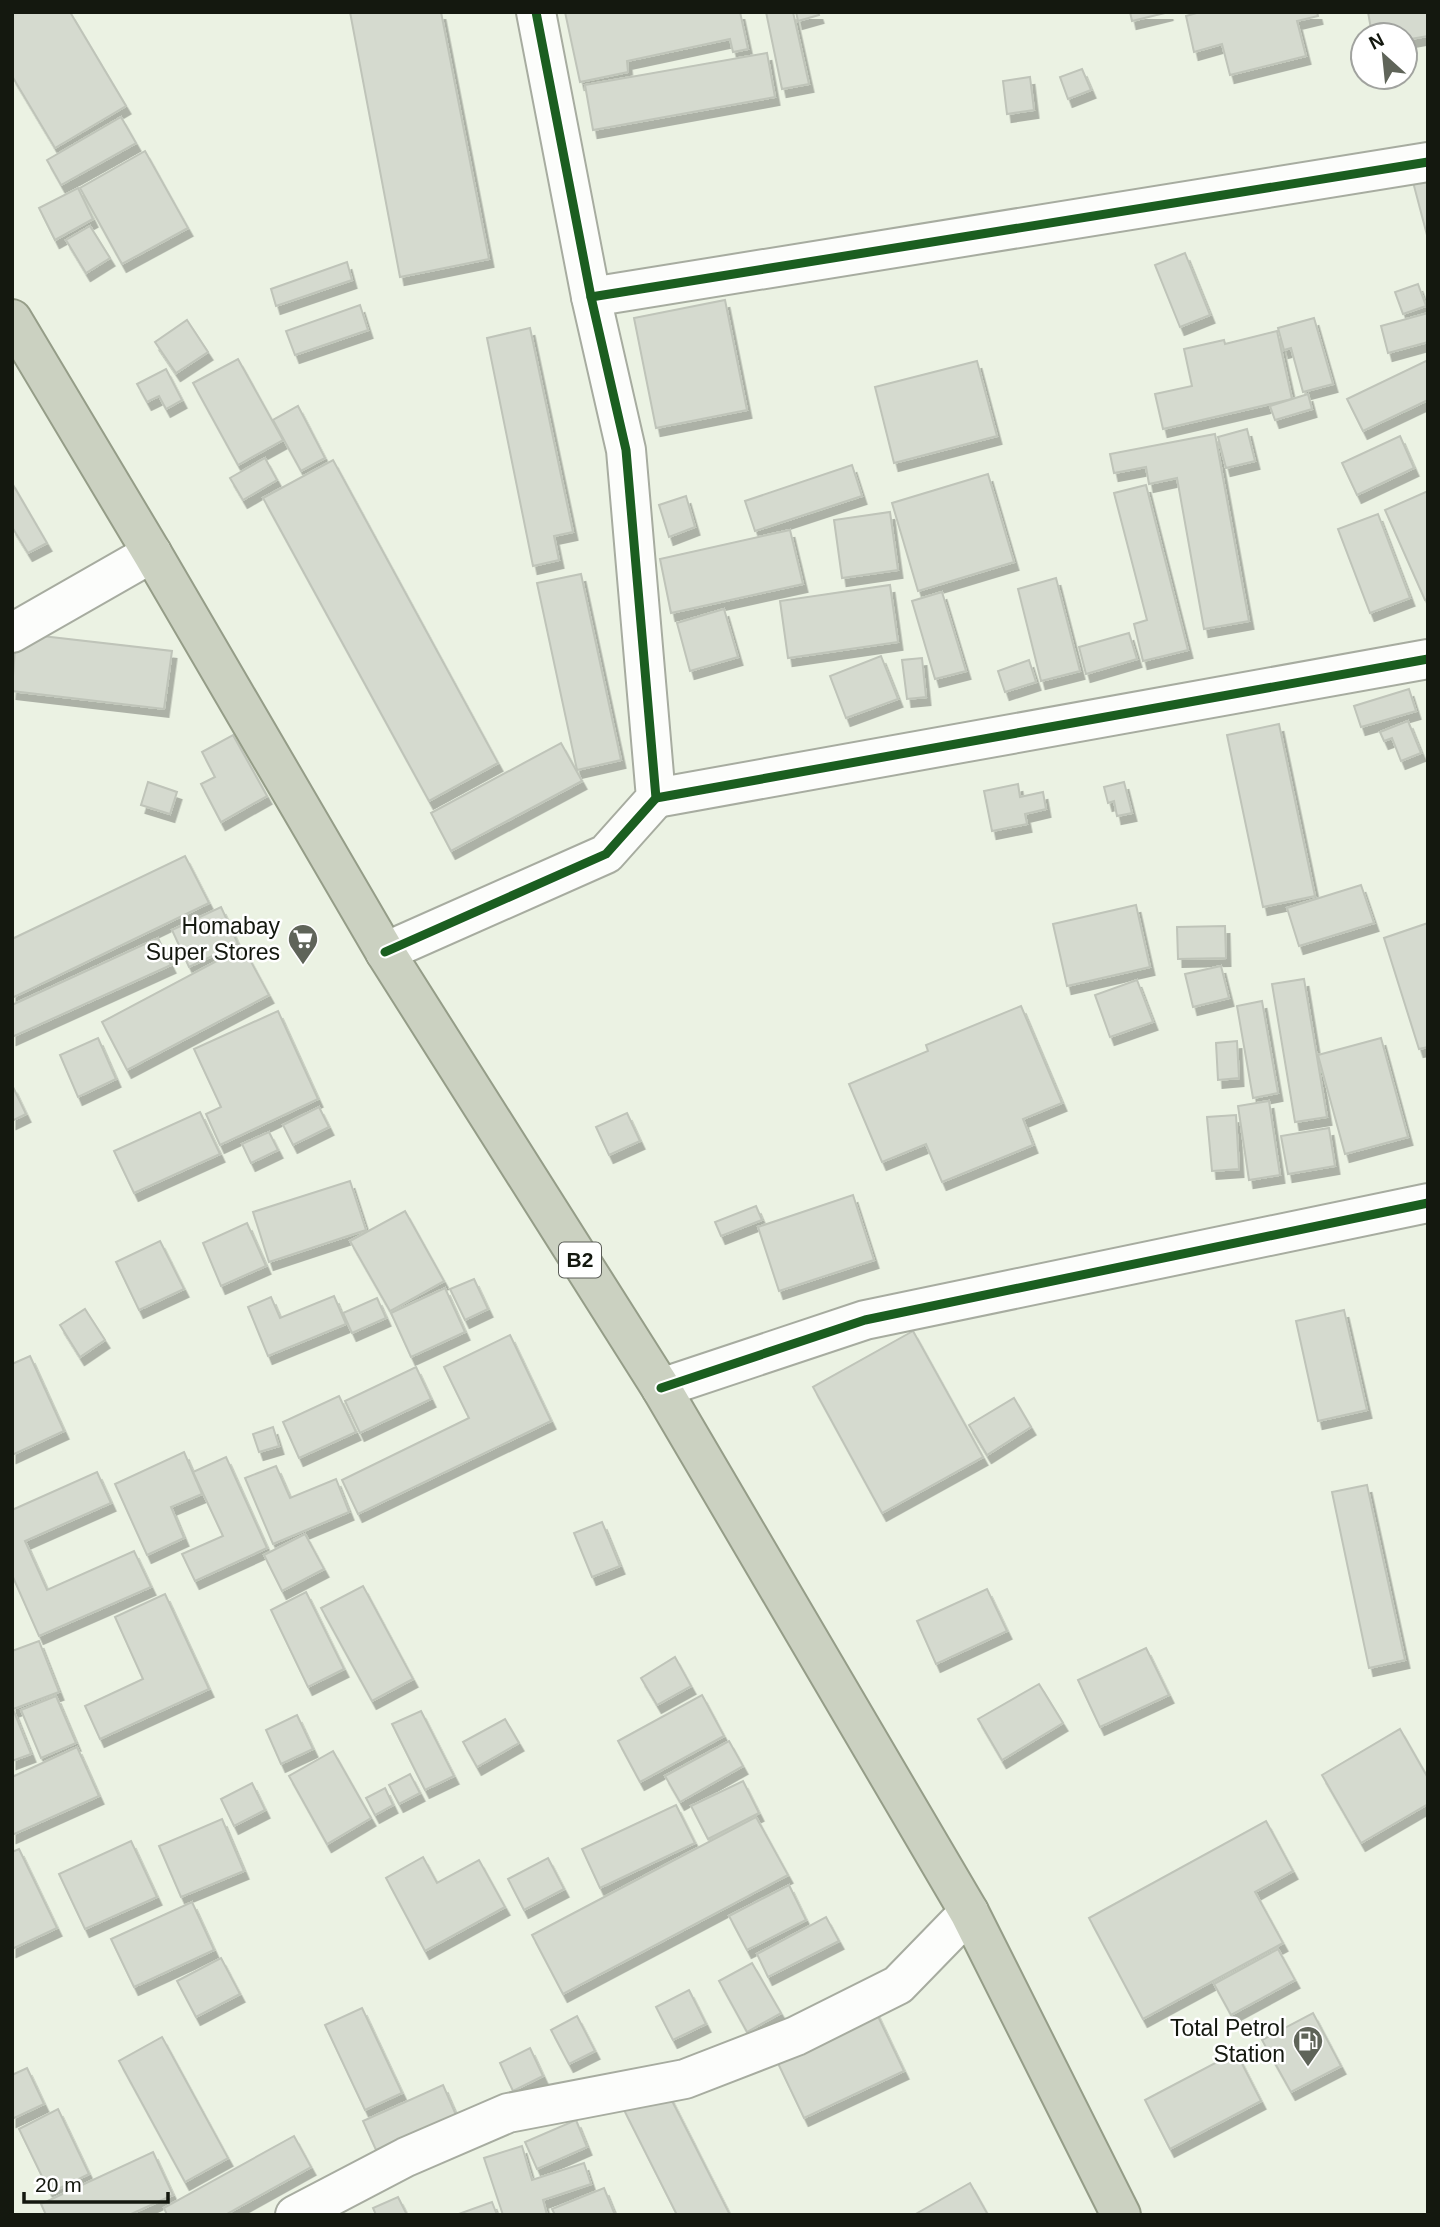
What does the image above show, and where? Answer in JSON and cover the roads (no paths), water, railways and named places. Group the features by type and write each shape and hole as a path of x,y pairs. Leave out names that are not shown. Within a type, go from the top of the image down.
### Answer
{"highway":[{"name":"B2","path":"12,319 385,952 661,1388 969,1912 1121,2215"}],"street":[{"path":"536,12 591,297 626,450 656,798"},
{"path":"591,297 1428,162"},
{"path":"12,634 152,553"},
{"path":"385,952 606,855 656,798 1428,659"},
{"path":"661,1388 865,1320 1428,1203"},
{"path":"295,2215 407,2157 508,2113 685,2079 796,2036 898,1985 969,1912"}],"place":[{"name":"Homabay Super Stores","path":"303,966"},
{"name":"Total Petrol Station","path":"1308,2068"}]}
